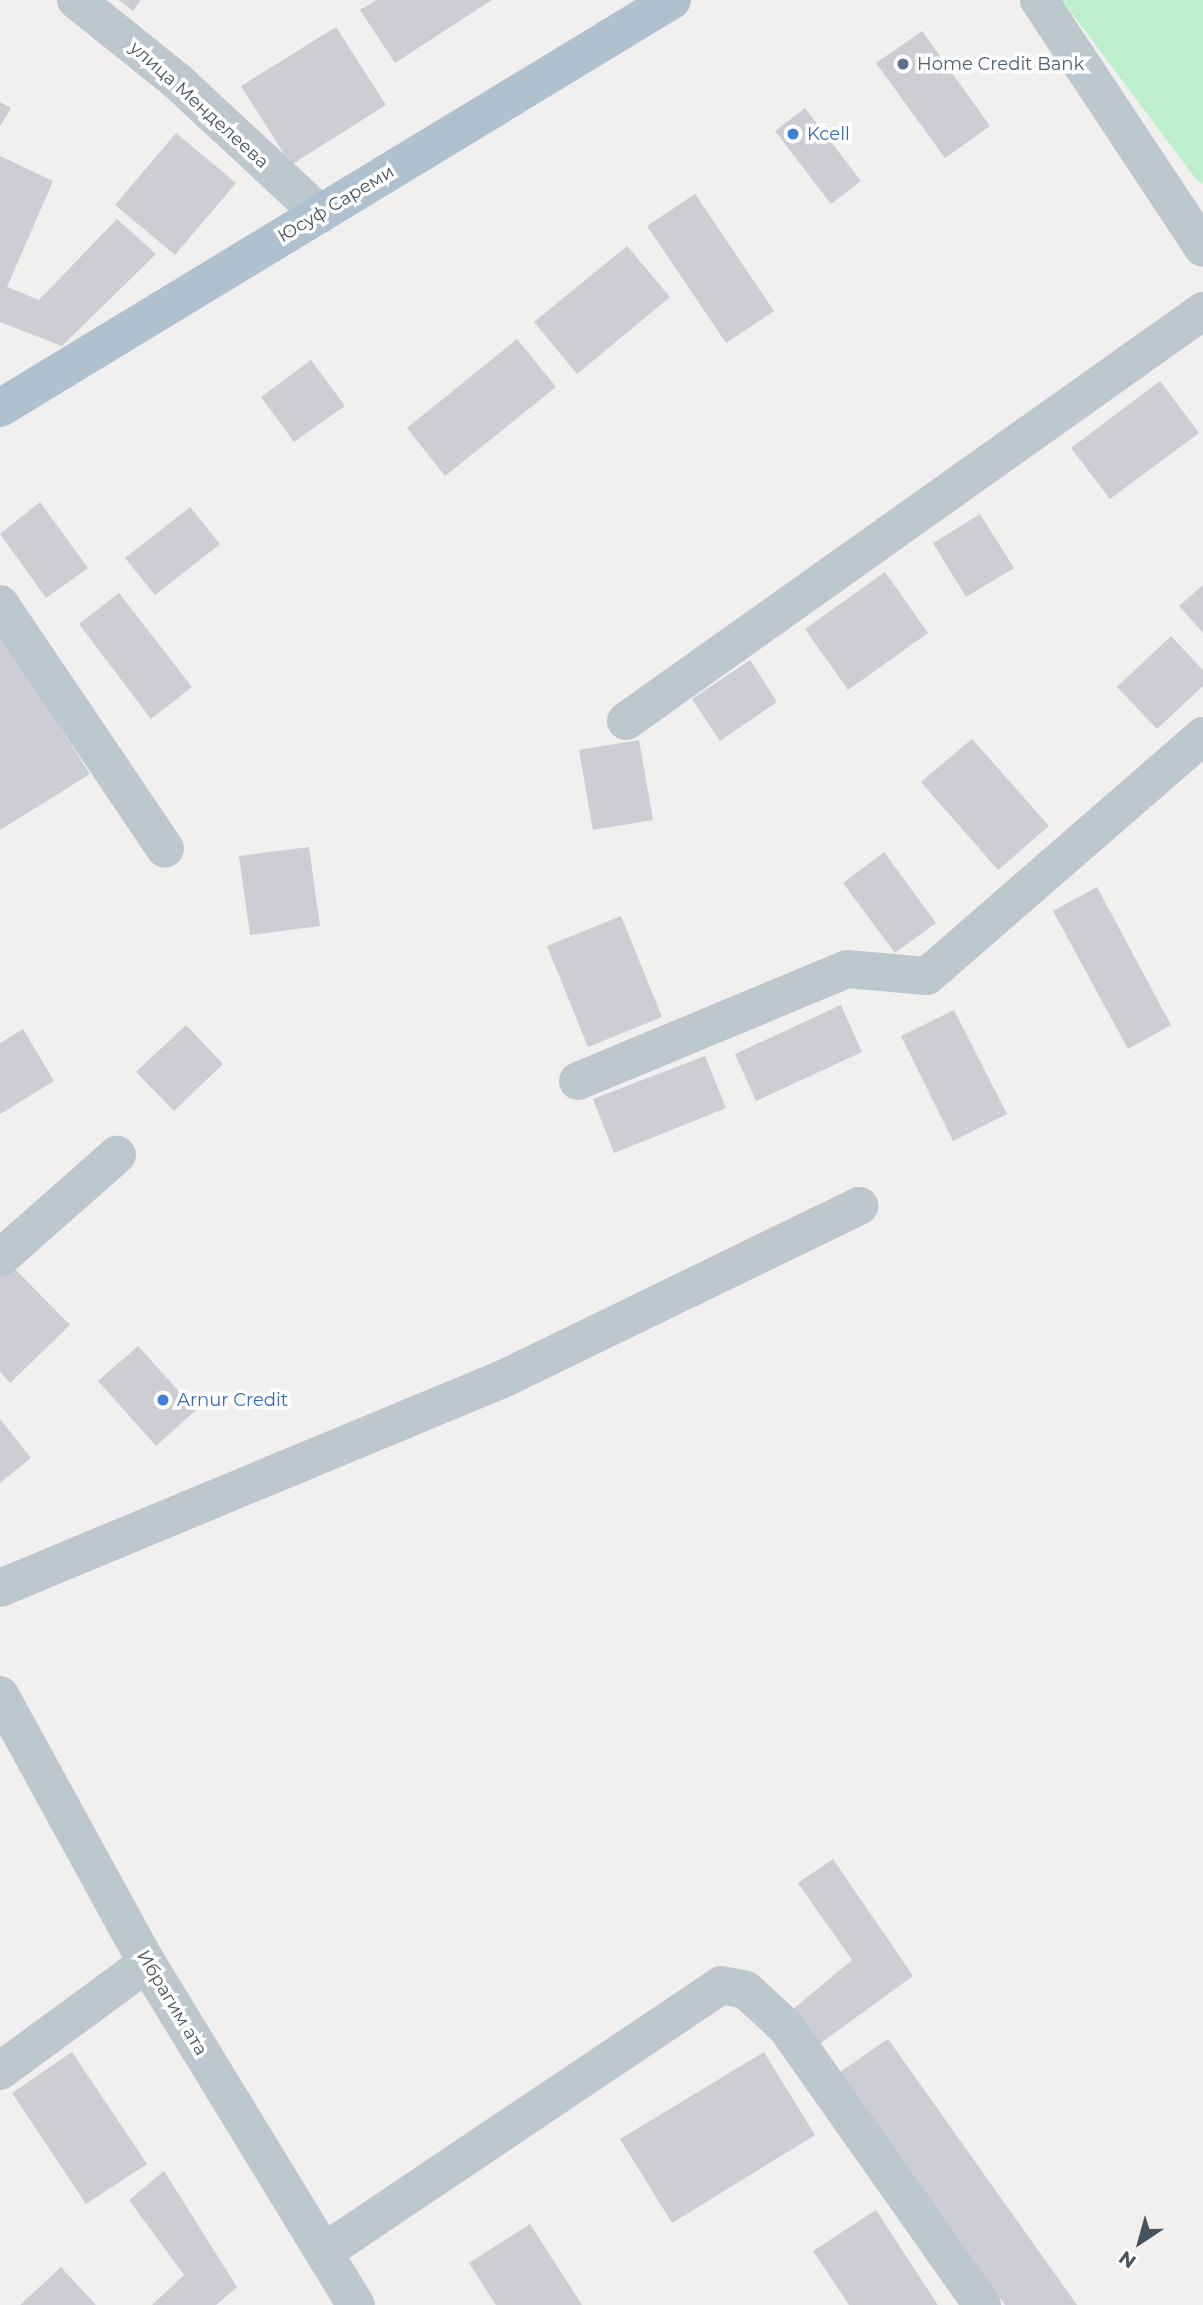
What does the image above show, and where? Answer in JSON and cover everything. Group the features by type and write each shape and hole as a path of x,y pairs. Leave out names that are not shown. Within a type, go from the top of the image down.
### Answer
{"main road":[{"name":"Юсуф Сареми","path":"0,408 672,0"}],"street":[{"name":"улица Менделеева","path":"76,0 176,80 320,214"},
{"path":"1039,0 1203,248"},
{"path":"625,721 1203,311"},
{"path":"0,604 165,849"},
{"path":"578,1081 847,969 927,976 1203,736"},
{"path":"0,1258 117,1155"},
{"path":"0,1588 505,1378 859,1206"},
{"name":"Ибрагим ата","path":"0,1695 147,1963 356,2305"},
{"path":"0,2071 147,1963"},
{"path":"324,2252 721,1985 746,1990 786,2027 982,2305"}],"green space":[{"path":"1062,0 1203,0 1203,184 1196,179"}],"building":[{"path":"119,0 141,0 133,11"},
{"path":"377,0 492,0 395,63 360,10"},
{"path":"336,27 386,105 291,165 241,86"},
{"path":"922,31 990,126 945,158 876,63"},
{"path":"0,102 11,108 0,126"},
{"path":"805,108 861,181 831,204 775,131"},
{"path":"176,133 236,183 175,255 115,205"},
{"path":"0,156 53,181 7,287 39,300 117,219 156,254 62,346 0,322"},
{"path":"695,194 774,311 726,343 647,226"},
{"path":"627,246 670,297 577,374 534,322"},
{"path":"517,339 556,387 445,476 407,428"},
{"path":"311,360 345,406 294,442 261,397"},
{"path":"1160,381 1199,433 1110,499 1071,448"},
{"path":"40,502 88,568 46,598 0,534"},
{"path":"190,507 220,544 155,595 125,558"},
{"path":"980,514 1014,568 966,597 933,543"},
{"path":"885,572 928,633 848,690 805,629"},
{"path":"1203,585 1203,633 1179,606"},
{"path":"119,593 192,687 151,719 79,624"},
{"path":"0,632 90,774 0,830"},
{"path":"1171,636 1203,670 1203,686 1157,729 1117,687"},
{"path":"750,660 777,702 720,741 692,699"},
{"path":"972,739 1049,826 998,870 921,782"},
{"path":"639,740 653,820 593,830 579,750"},
{"path":"309,847 320,926 250,935 239,856"},
{"path":"884,852 936,923 895,953 843,883"},
{"path":"1097,887 1171,1025 1128,1049 1053,911"},
{"path":"621,916 662,1017 588,1047 547,946"},
{"path":"841,1005 862,1052 756,1101 735,1054"},
{"path":"954,1010 1007,1114 953,1141 901,1036"},
{"path":"186,1025 223,1064 174,1111 136,1072"},
{"path":"23,1029 54,1081 0,1114 0,1043"},
{"path":"705,1056 726,1108 614,1153 593,1099"},
{"path":"7,1261 70,1325 10,1383 0,1372 0,1269"},
{"path":"138,1346 196,1410 156,1446 98,1381"},
{"path":"0,1419 31,1458 0,1483"},
{"path":"833,1859 913,1976 818,2045 792,2010 852,1960 798,1883"},
{"path":"888,2039 1077,2305 1005,2305 840,2072"},
{"path":"72,2052 147,2164 86,2204 12,2093"},
{"path":"764,2052 815,2135 672,2223 620,2139"},
{"path":"164,2171 237,2287 216,2305 152,2305 184,2275 129,2200"},
{"path":"876,2210 938,2305 849,2305 813,2251"},
{"path":"530,2224 582,2305 496,2305 469,2263"},
{"path":"61,2267 96,2305 20,2305"}],"place":[{"name":"Home Credit Bank","path":"903,64"},
{"name":"Kcell","path":"793,134"},
{"name":"Arnur Credit","path":"163,1400"}]}
